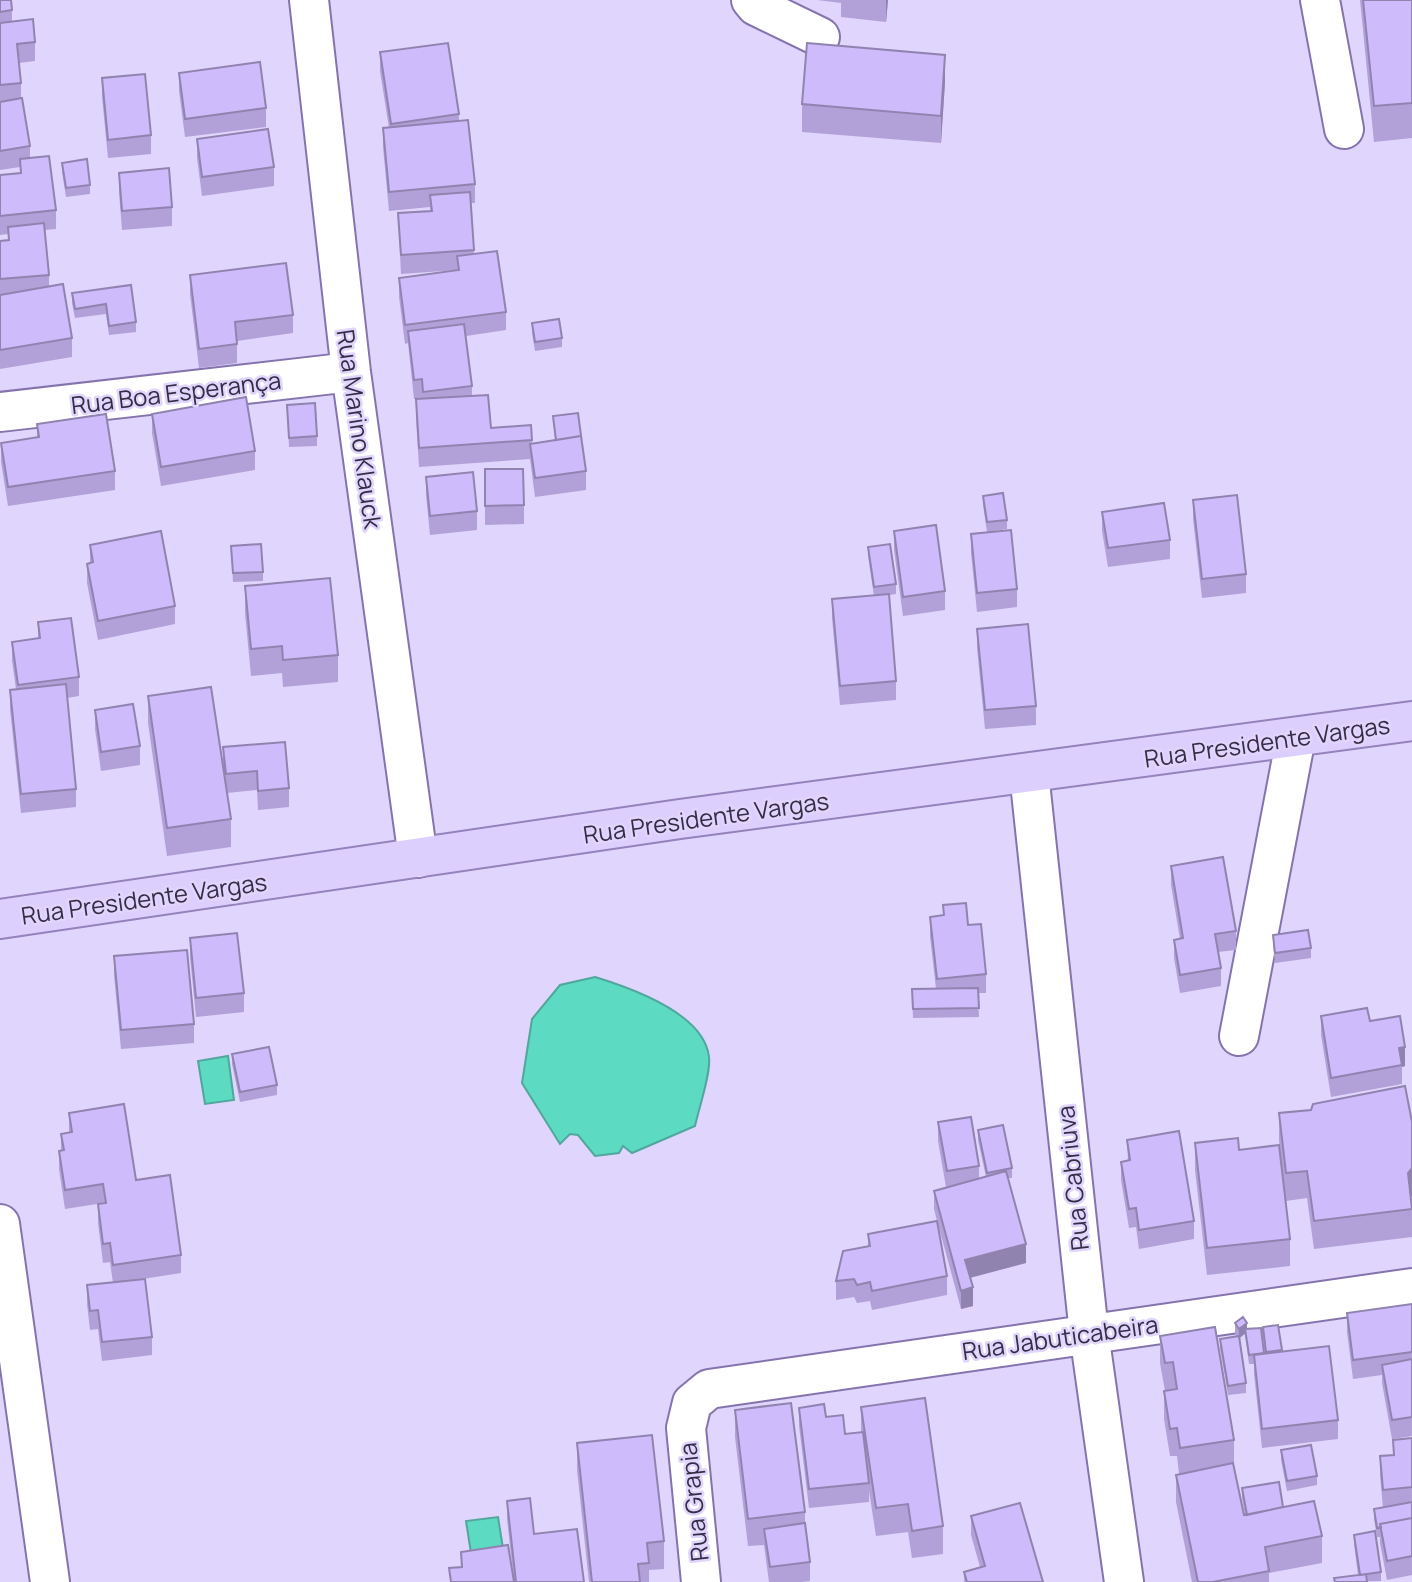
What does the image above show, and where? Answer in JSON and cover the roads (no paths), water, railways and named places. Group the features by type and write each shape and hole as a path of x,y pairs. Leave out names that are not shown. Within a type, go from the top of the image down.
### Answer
{"main road":[{"name":"Rua Presidente Vargas","path":"0,919 418,858 1412,721"}],"street":[{"name":"Rua Marino Klauck","path":"309,0 351,372 418,858"},
{"path":"751,0 756,6 820,37"},
{"path":"1320,0 1344,129"},
{"name":"Rua Boa Esperança","path":"0,412 351,372"},
{"path":"1239,1036 1296,737"},
{"name":"Rua Cabriuva","path":"1029,773 1089,1334 1124,1582"},
{"path":"0,1224 8,1335 50,1582"},
{"name":"Rua Jabuticabeira","path":"709,1390 1412,1288"},
{"name":"Rua Grapia","path":"701,1582 686,1428 692,1403 709,1390"}]}
